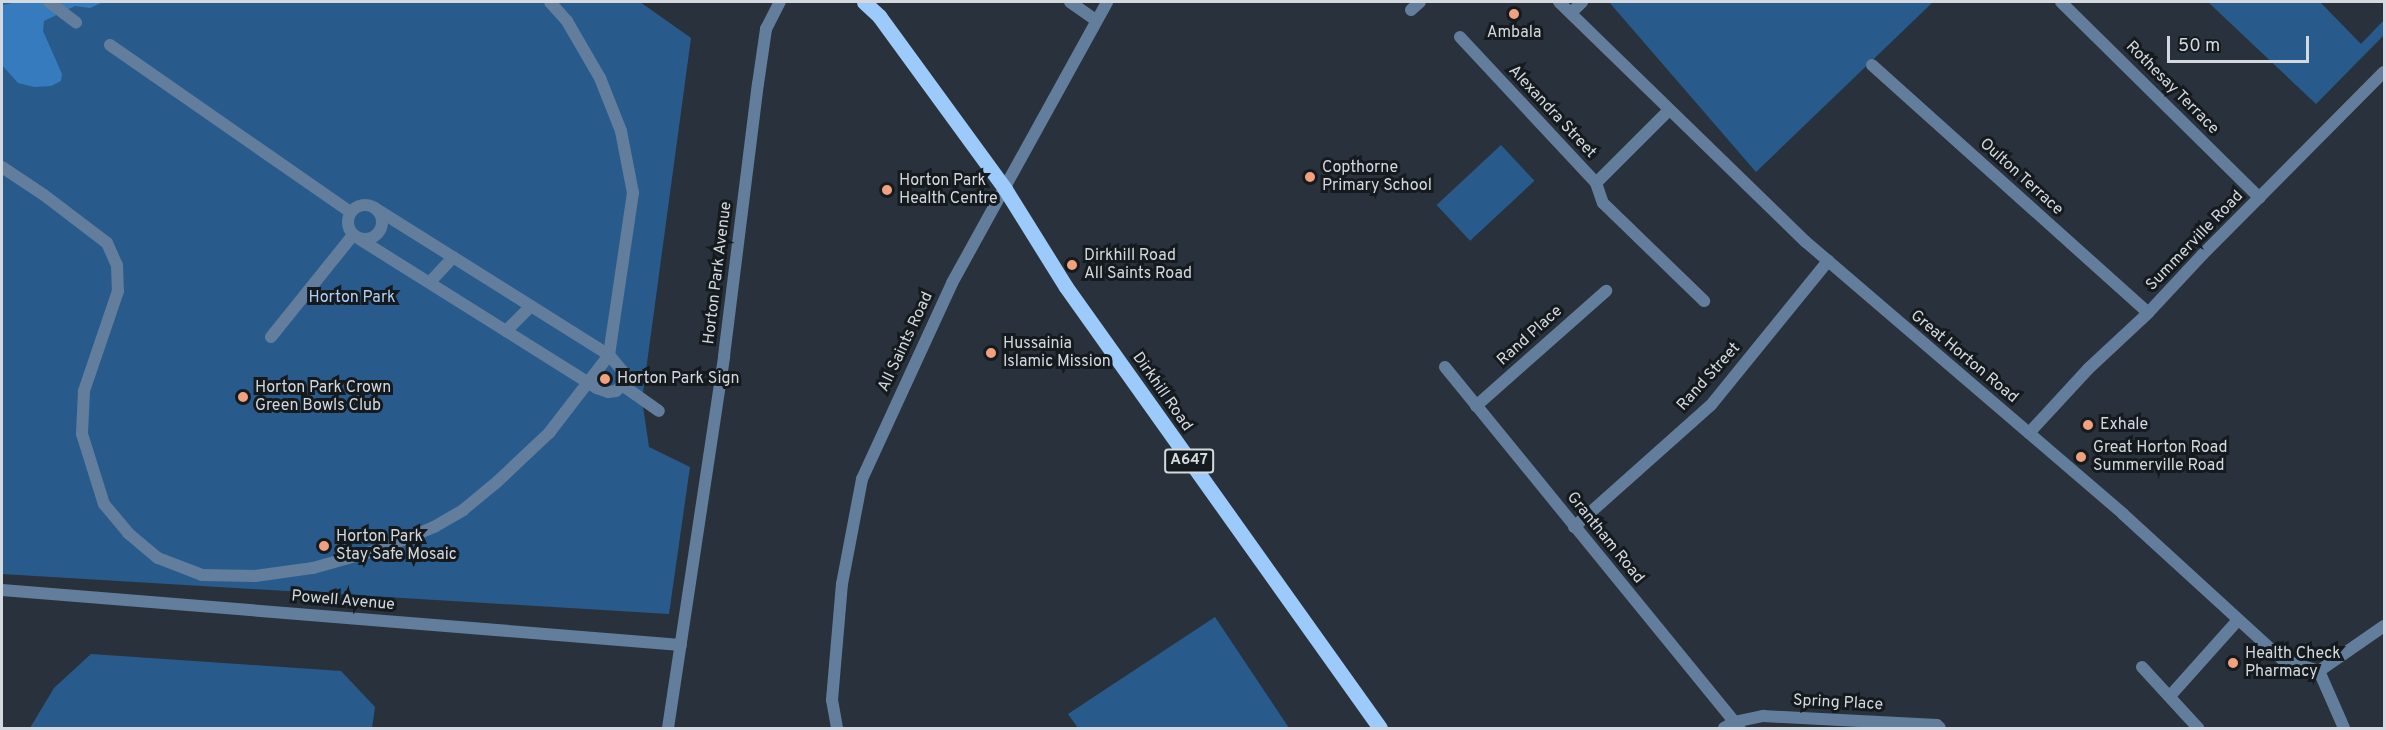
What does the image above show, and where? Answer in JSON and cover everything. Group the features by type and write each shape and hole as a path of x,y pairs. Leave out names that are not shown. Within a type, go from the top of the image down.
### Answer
{"main road":[{"name":"A647","path":"864,2 879,16 1005,189"},
{"name":"Dirkhill Road","path":"1005,189 1066,287 1380,729"}],"street":[{"path":"49,2 76,22"},
{"path":"2,167 44,195 107,243 117,265 118,291 84,391 82,434 104,504 128,533 158,558 202,575 255,576 313,568 384,548 434,528 463,510 498,481 549,433 609,355 624,267 633,193 621,130 600,78 567,21 550,2"},
{"name":"Horton Park Avenue","path":"668,729 698,517 724,357 759,73 766,29 780,2"},
{"path":"1070,2 1096,20"},
{"name":"All Saints Road","path":"837,729 832,700 842,584 862,479 952,283 1107,2"},
{"name":"Great Horton Road","path":"1558,2 1724,165 1828,261 2123,514 2283,660 2319,671"},
{"path":"1571,13 1582,2"},
{"name":"Rothesay Terrace","path":"2061,2 2259,198"},
{"name":"Alexandra Street","path":"1460,37 1596,183 1603,203 1704,301"},
{"path":"110,45 350,212"},
{"name":"Oulton Terrace","path":"1872,65 2148,313"},
{"name":"Summerville Road","path":"2029,433 2088,369 2148,313 2385,72"},
{"name":"Alexandra Street","path":"1596,183 1669,110"},
{"path":"364,204 375,208 609,355 625,374 622,385 616,391 608,392 588,382 353,235 348,227 350,212 364,204"},
{"path":"353,235 365,239 379,231 381,216 375,208"},
{"path":"271,337 353,235"},
{"path":"430,282 453,257"},
{"name":"Rand Street","path":"1574,527 1711,405 1828,261"},
{"name":"Rand Place","path":"1476,406 1606,291"},
{"path":"506,331 531,306"},
{"name":"Grantham Road","path":"1445,368 1732,726"},
{"path":"622,385 659,411"},
{"name":"Powell Avenue","path":"2,590 681,645"},
{"path":"2170,696 2238,620"},
{"path":"2344,729 2319,671 2385,626"},
{"path":"2142,667 2198,729"},
{"name":"Spring Place","path":"1732,726 1763,716 1937,725 1940,729"}],"green space":[{"name":"Horton Park","path":"2,2 640,2 691,38 642,400 649,447 690,467 669,614 2,574"},
{"path":"1609,2 1933,2 1756,172"},
{"path":"2208,2 2320,2 2361,44 2384,20 2384,35 2316,104"},
{"path":"1501,145 1534,181 1470,241 1437,205"},
{"path":"1215,617 1289,728 1078,728 1068,714"},
{"path":"91,654 341,671 375,707 372,728 30,728 54,688"}],"shaded area":[{"path":"18,2 103,2 90,8 75,6 44,21 43,31 62,74 61,81 51,86 34,87 18,83 2,65 2,5"}],"place":[{"name":"Ambala","path":"1514,14"},
{"name":"Copthorne Primary School","path":"1310,177"},
{"name":"Horton Park Health Centre","path":"887,190"},
{"name":"Dirkhill Road All Saints Road","path":"1072,265"},
{"name":"Hussainia Islamic Mission","path":"991,353"},
{"name":"Horton Park Sign","path":"605,379"},
{"name":"Horton Park Crown Green Bowls Club","path":"243,397"},
{"name":"Exhale","path":"2088,425"},
{"name":"Great Horton Road Summerville Road","path":"2081,457"},
{"name":"Horton Park Stay Safe Mosaic","path":"324,546"},
{"name":"Health Check Pharmacy","path":"2233,663"}]}
